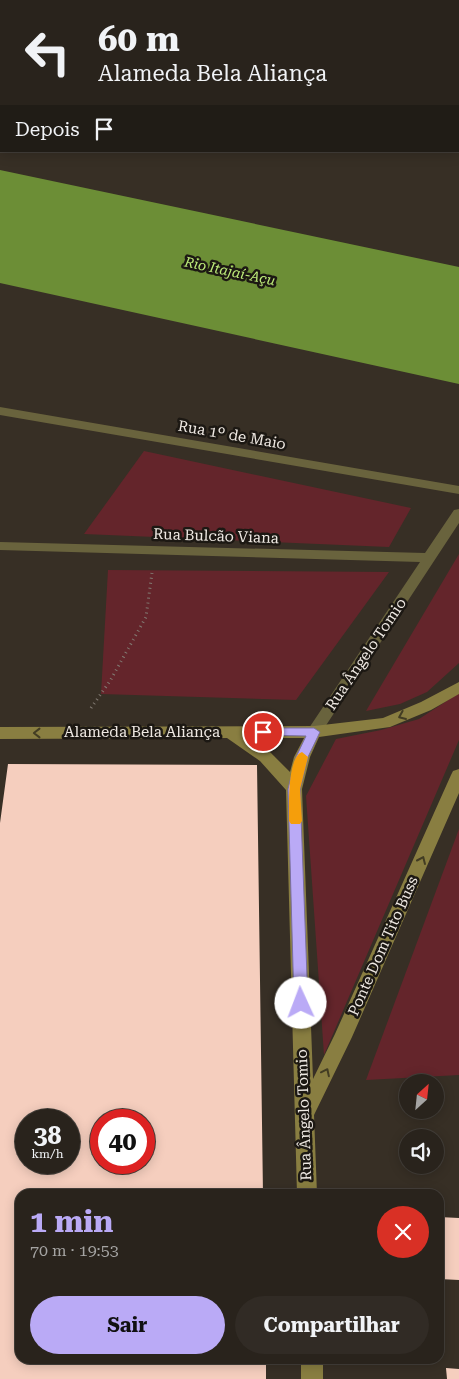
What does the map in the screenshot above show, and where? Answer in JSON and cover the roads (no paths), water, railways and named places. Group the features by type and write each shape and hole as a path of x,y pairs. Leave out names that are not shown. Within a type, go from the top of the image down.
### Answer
{"street":[{"name":"Rua 1º de Maio","path":"0,411 459,490"},
{"name":"Rua Ângelo Tomio","path":"307,1189 294,789 302,757 314,732 459,513"},
{"name":"Rua Bulcão Viana","path":"0,546 430,558"},
{"path":"314,732 385,723 426,706 459,687"},
{"path":"229,732 267,756 294,789"},
{"name":"Alameda Bela Aliança","path":"0,733 314,732"},
{"name":"Ponte Dom Tito Buss","path":"304,1116 343,1037 459,775"},
{"path":"312,1364 312,1379"}],"water":[{"name":"Rio Itajaí-Açu","path":"0,170 459,267 459,384 0,283"}]}
